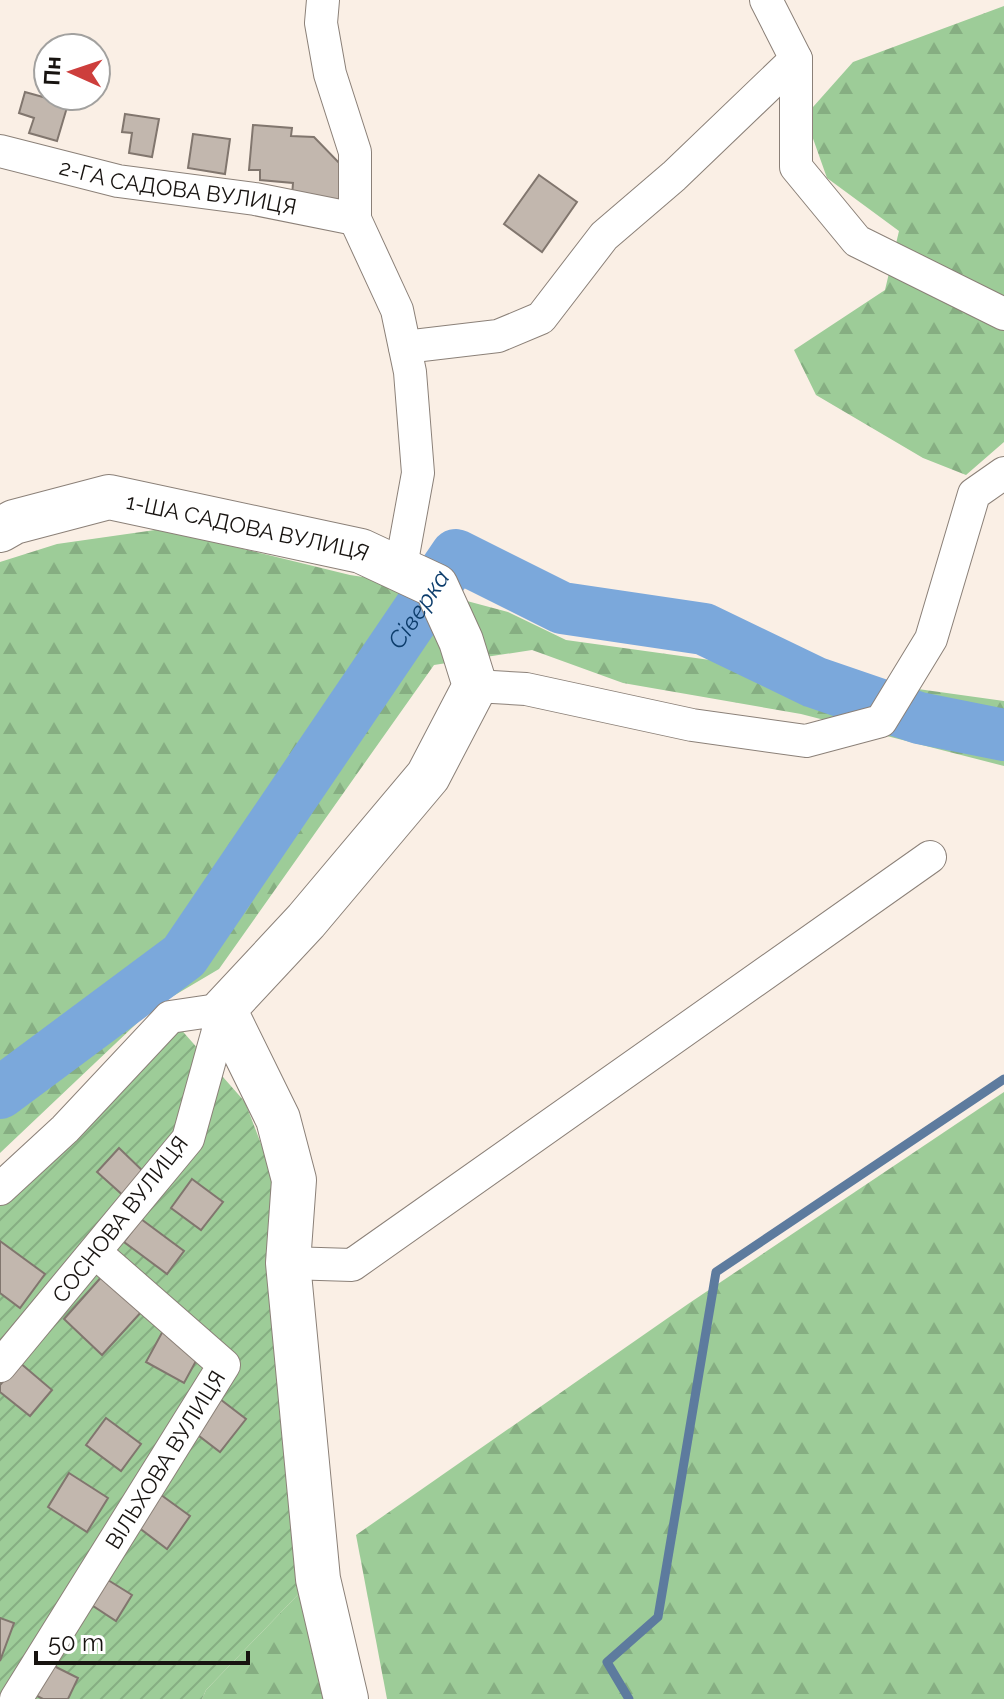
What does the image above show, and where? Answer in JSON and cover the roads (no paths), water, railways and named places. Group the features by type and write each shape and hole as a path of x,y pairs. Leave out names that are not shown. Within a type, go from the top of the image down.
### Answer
{"street":[{"path":"323,0 321,23 330,74 355,152 355,219 397,310 405,347 418,473 400,572"},
{"path":"766,0 796,59 796,167 857,241 1004,314"},
{"path":"405,347 498,336 541,318 604,236 674,176 796,59"},
{"name":"2-ГА САДОВА ВУЛИЦЯ","path":"0,151 118,181 255,199 355,219"},
{"path":"0,1189 65,1129 170,1017 224,1009 306,921 428,776 475,686 526,689 692,725 806,741 881,721 931,639 974,494 1004,473"},
{"name":"1-ША САДОВА ВУЛИЦЯ","path":"0,530 14,522 109,497 361,551 400,572 436,586 461,641 475,686"},
{"path":"288,1263 352,1265 930,857"},
{"path":"224,1009 278,1119 294,1180 288,1263 318,1579 346,1699"},
{"name":"СОСНОВА ВУЛИЦЯ","path":"0,1366 188,1139 224,1009"},
{"name":"ВІЛЬХОВА ВУЛИЦЯ","path":"16,1699 224,1365 96,1253"}],"waterway":[{"name":"Сіверка","path":"0,1093 184,956 456,555 562,608 704,629 814,682 919,718 1004,735"},
{"path":"629,1699 607,1662 658,1617 716,1272 1004,1079"}]}
